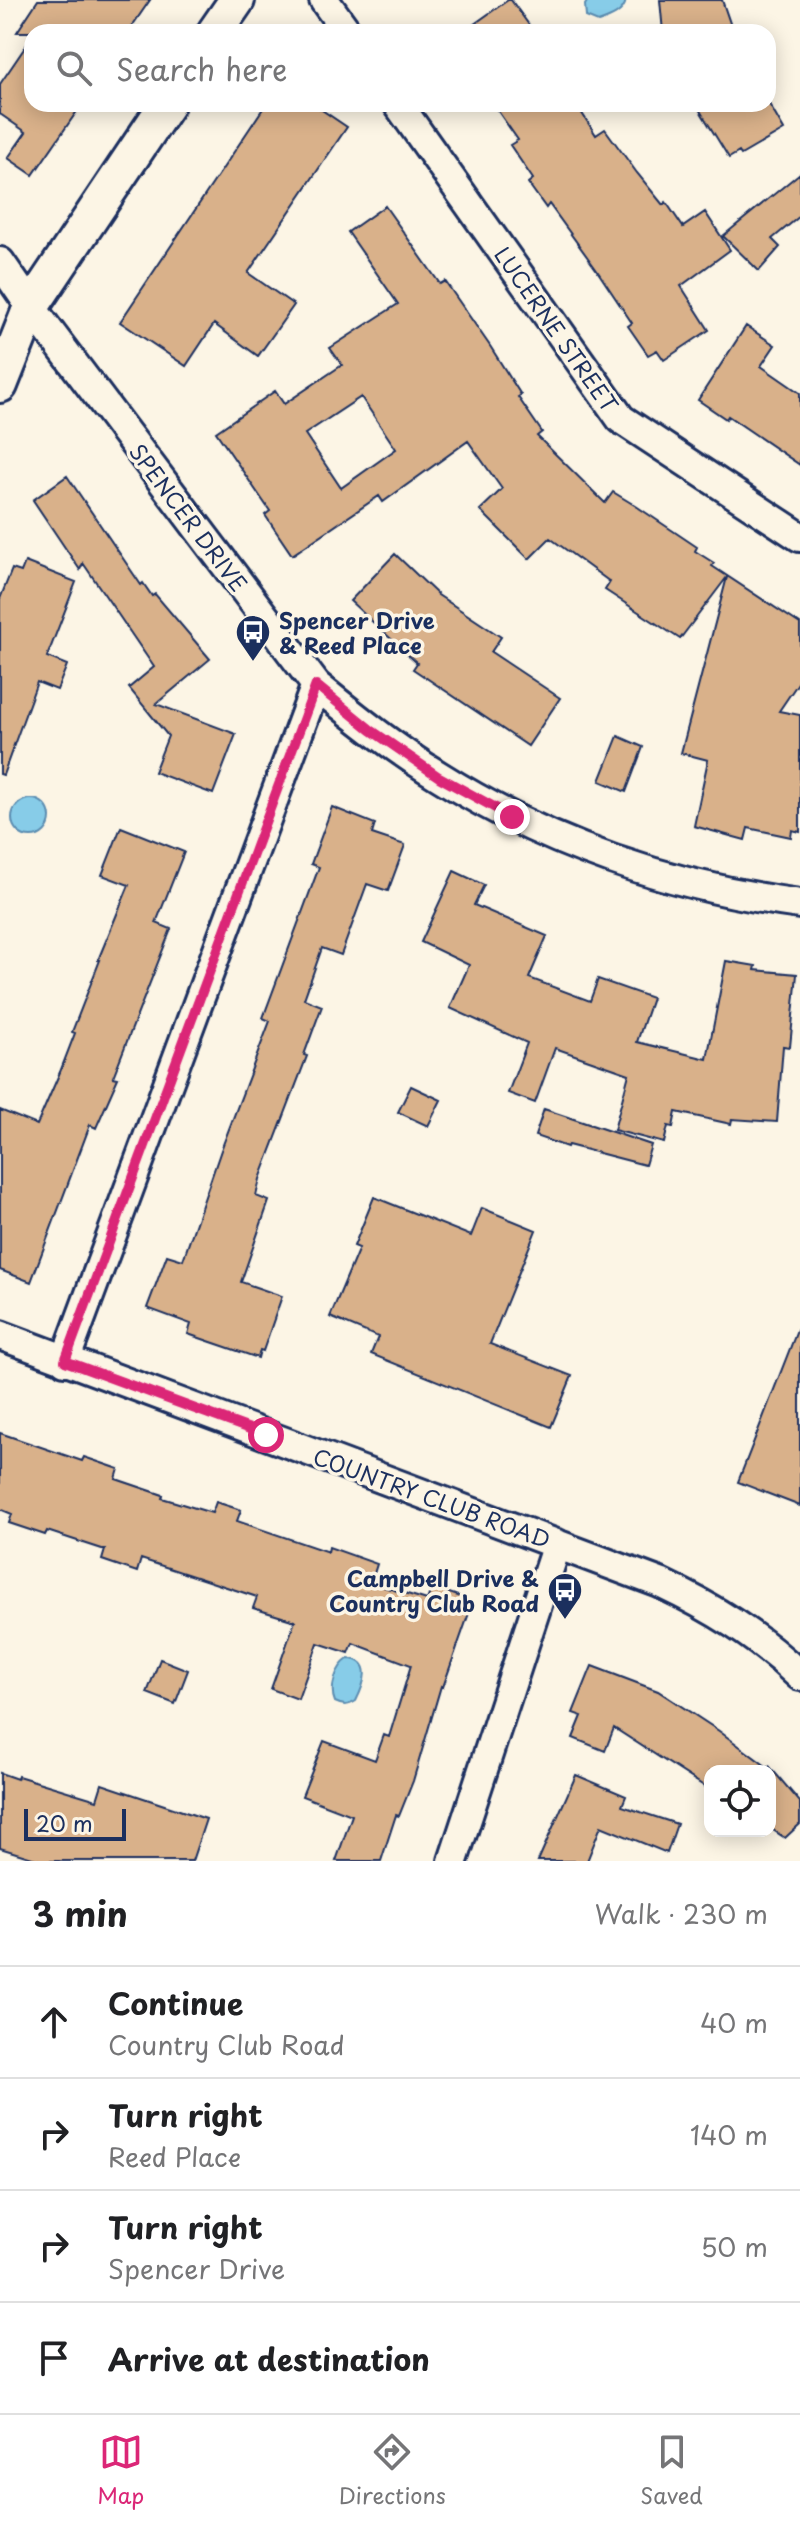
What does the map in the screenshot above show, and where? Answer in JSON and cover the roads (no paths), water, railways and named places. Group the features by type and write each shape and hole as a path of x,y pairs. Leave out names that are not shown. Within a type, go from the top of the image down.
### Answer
{"street":[{"path":"220,24 237,0"},
{"path":"324,0 341,24"},
{"path":"0,385 31,307 162,112"},
{"name":"LUCERNE STREET","path":"404,112 621,419 800,537"},
{"name":"SPENCER DRIVE","path":"0,262 316,685 371,730 439,777 512,817 595,853 672,879 751,898 800,904"},
{"path":"65,1361 316,685"},
{"name":"COUNTRY CLUB ROAD","path":"0,1335 660,1583 717,1611 771,1648 800,1676"},
{"path":"453,1861 557,1544"}],"water":[{"path":"588,0 626,0 619,12 598,22 586,17"},
{"path":"31,799 45,804 50,818 45,832 31,837 17,832 12,818 17,804"},
{"path":"348,1659 361,1664 365,1674 356,1701 343,1705 335,1702 333,1684 340,1667"}],"place":[{"name":"Spencer Drive & Reed Place","path":"253,663"},
{"name":"Campbell Drive & Country Club Road","path":"565,1621"}]}
